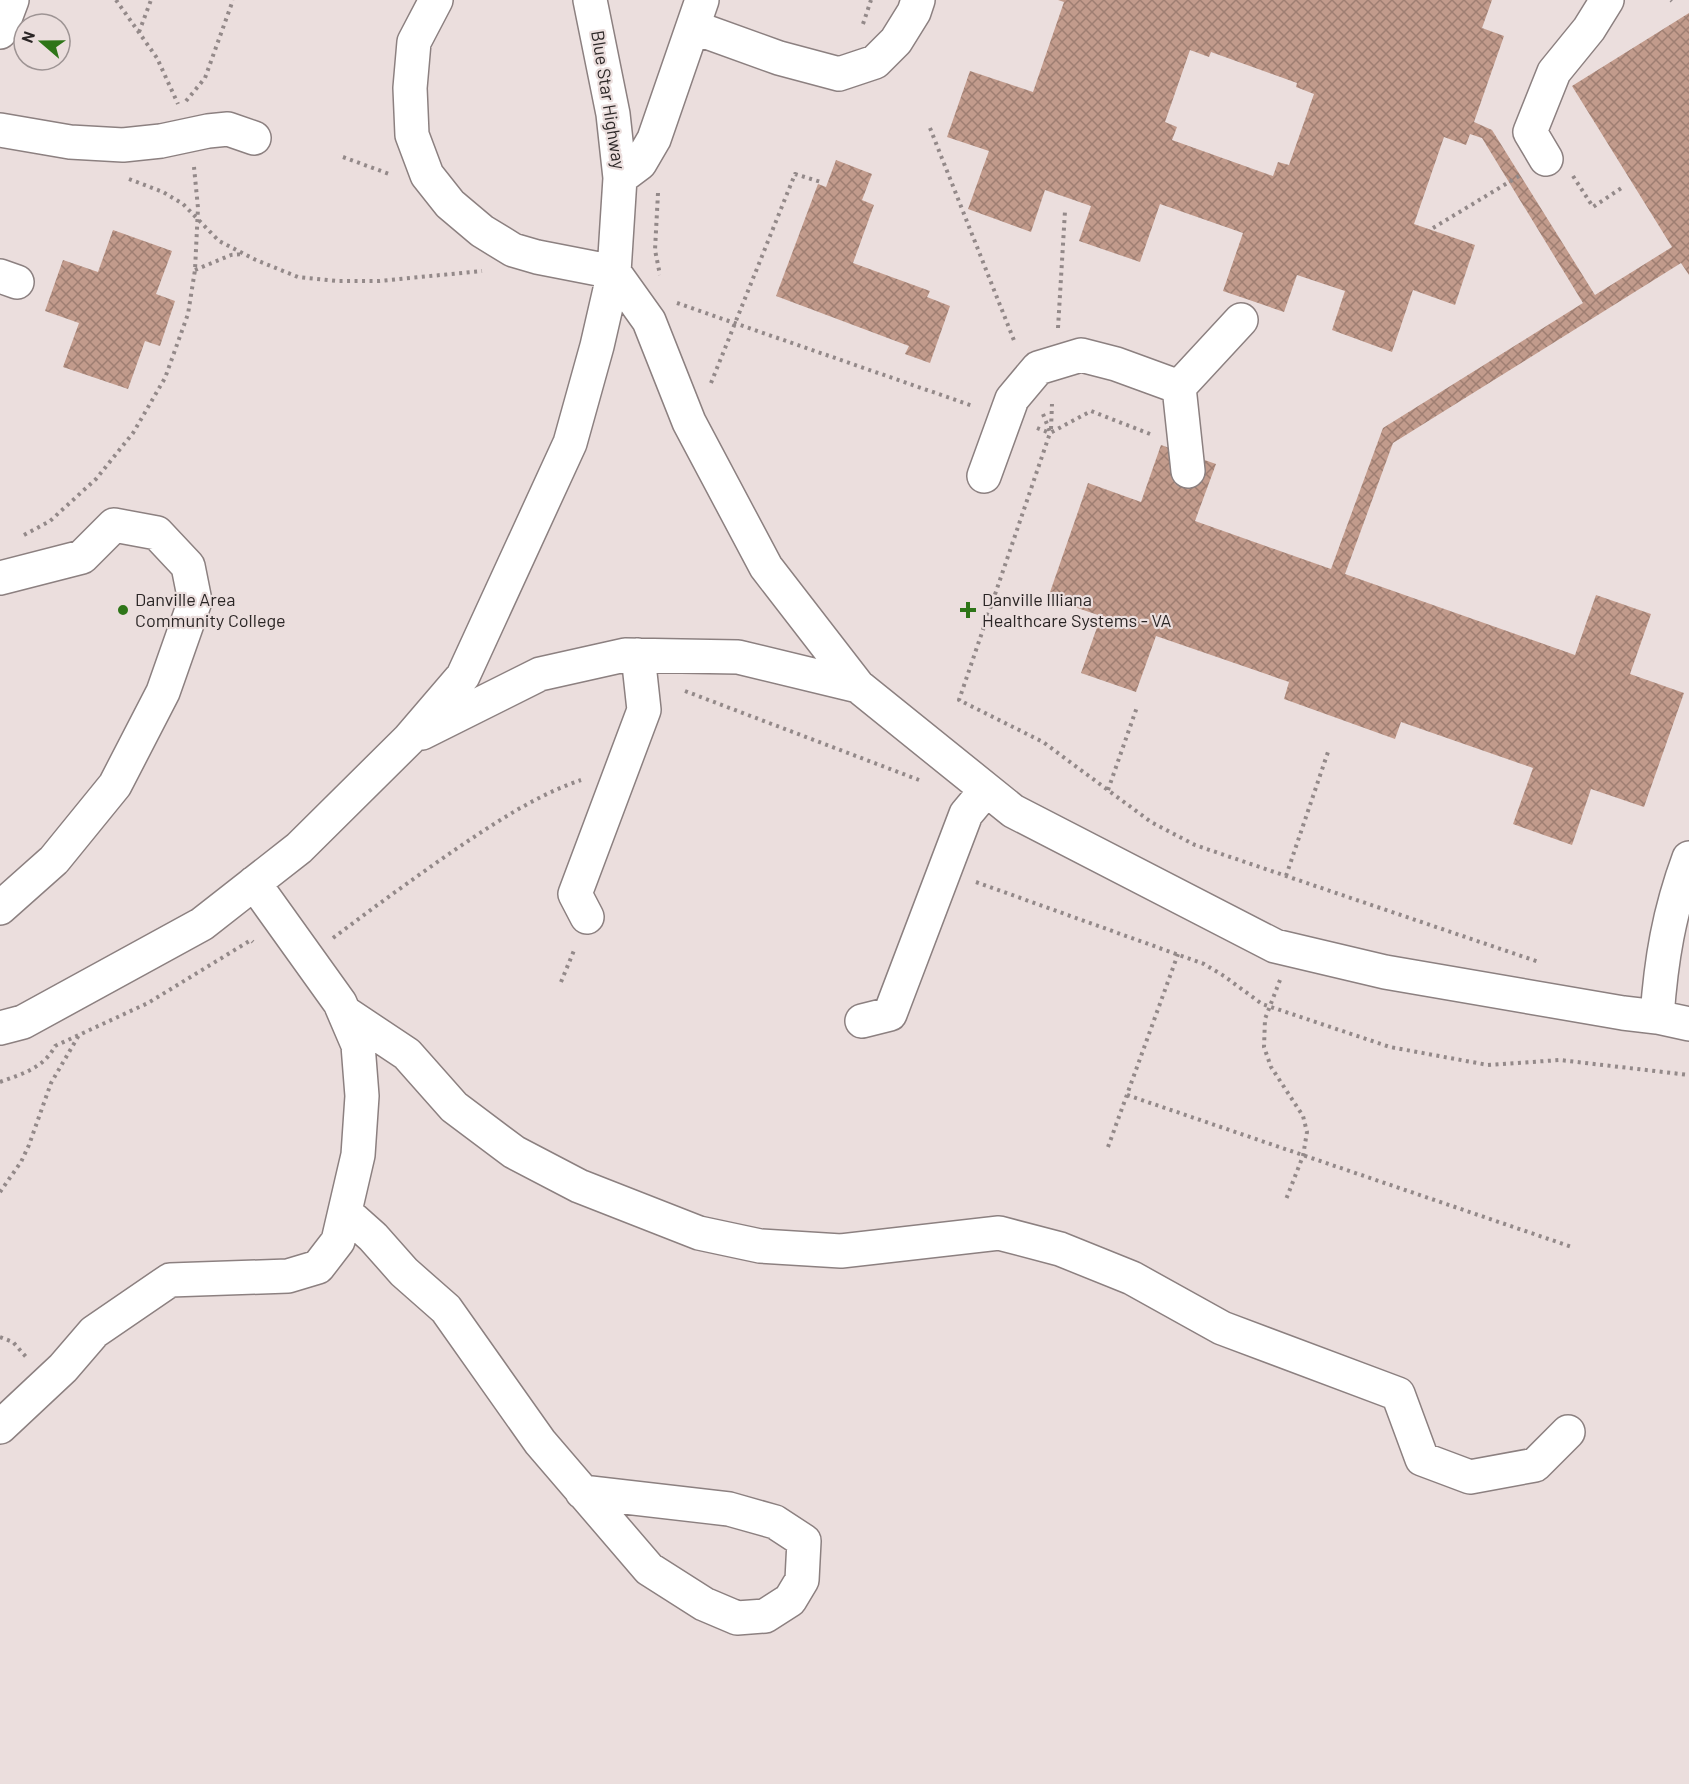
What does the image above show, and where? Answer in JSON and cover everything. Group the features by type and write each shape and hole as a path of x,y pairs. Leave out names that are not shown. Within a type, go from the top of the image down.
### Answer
{"street":[{"path":"0,32 12,0"},
{"path":"436,0 414,42 410,88 412,135 427,175 450,204 482,231 513,250 614,272 649,321 689,422 766,567 858,686 1013,811 1275,945 1385,972 1689,1024"},
{"name":"Blue Star Highway","path":"409,739 463,676 570,443 614,272 620,178 613,114 590,0"},
{"path":"620,178 640,163 654,139 697,14 778,58 838,74 875,62 896,41 914,12 918,0"},
{"path":"1546,159 1530,132 1554,72 1589,29 1607,0"},
{"path":"0,130 70,142 123,145 228,129 254,138"},
{"path":"1187,459 1179,387 1241,320"},
{"path":"984,476 1012,399 1042,370 1080,355 1116,364 1179,387"},
{"path":"0,578 82,557 114,525 157,533 189,566 195,601 163,692 116,784 54,860 0,908"},
{"path":"0,1028 23,1022 201,924 299,848 409,739 540,674 625,655 738,657 858,686"},
{"path":"588,917 575,894 644,710 638,655"},
{"path":"862,1021 890,1014 966,814 986,790"},
{"path":"1657,1017 1664,944 1689,858"},
{"path":"0,1426 63,1368 94,1332 170,1280 288,1276 318,1267 338,1241 358,1155 362,1096 358,1045 340,1003 254,883"},
{"path":"344,1012 407,1054 454,1107 514,1152 579,1186 699,1233 760,1246 841,1251 999,1233 1060,1249 1111,1269 1132,1278 1222,1328 1398,1394 1422,1459 1470,1477 1535,1465 1568,1432"},
{"path":"345,1212 373,1237 404,1272 446,1309 540,1442 582,1492 649,1569 704,1604 737,1618 765,1616 790,1600 801,1580 804,1541 775,1522 729,1509 582,1492"}],"path":[{"path":"116,0 157,58 180,108 205,78 233,0"},
{"path":"139,33 150,0"},
{"path":"930,128 1042,370 1050,433"},
{"path":"20,538 50,520 96,479 133,432 165,378 188,314 195,270 198,219 193,160 187,135"},
{"path":"1433,228 1546,159 1567,168 1593,207 1623,188"},
{"path":"709,389 795,174 821,182"},
{"path":"118,175 163,192 183,204 219,241 298,277 337,281 379,281 489,271"},
{"path":"661,184 658,195 655,250 661,280"},
{"path":"1065,211 1042,370 1050,433 958,700 1043,742 1151,822 1195,845 1550,966"},
{"path":"195,270 231,255 243,253"},
{"path":"675,302 1050,433 1091,411 1187,459"},
{"path":"676,688 925,783"},
{"path":"1108,790 1137,707"},
{"path":"1286,876 1329,749"},
{"path":"329,941 427,868 496,823 553,789 591,777"},
{"path":"969,879 1204,964 1262,1004 1390,1047 1488,1065 1560,1060 1689,1075"},
{"path":"0,1082 41,1065 50,1057 55,1046 148,1003 251,940 257,947"},
{"path":"1108,1147 1178,954"},
{"path":"1282,974 1265,1019 1263,1047 1271,1067 1303,1116 1306,1132 1303,1155 1285,1202"},
{"path":"0,1192 21,1162 51,1083 80,1035"},
{"path":"1127,1095 1572,1247"}],"building":[{"path":"1058,0 1492,0 1482,28 1504,36 1474,122 1492,130 1595,295 1672,247 1572,86 1689,13 1689,275 1681,263 1393,443 1345,574 1575,655 1596,595 1651,614 1630,674 1684,693 1644,807 1591,789 1572,845 1513,824 1533,768 1401,722 1395,739 1284,699 1289,682 1156,636 1136,692 1081,673 1101,616 1048,598 1088,483 1141,502 1161,445 1216,464 1195,521 1331,569 1383,428 1583,303 1482,138 1470,134 1466,145 1444,137 1414,224 1475,245 1455,305 1413,290 1392,352 1332,330 1345,291 1297,275 1284,312 1223,291 1243,233 1160,204 1140,262 1079,241 1091,206 1045,190 1031,232 968,209 989,151 947,137 970,71 1033,92 1064,2","holes":["1190,50 1209,57 1211,52 1297,83 1296,87 1314,94 1289,165 1278,162 1273,176 1172,140 1177,127 1165,122"]},
{"path":"836,160 872,174 862,200 874,205 853,263 930,291 927,297 950,306 930,363 905,354 909,346 776,296 818,184 826,187"},
{"path":"113,230 172,251 156,294 175,301 160,346 145,341 128,389 63,367 79,323 45,311 63,260 98,272"}],"place":[{"name":"Danville Area Community College","path":"123,610"},
{"name":"Danville Illiana Healthcare Systems - VA","path":"968,610"}]}
